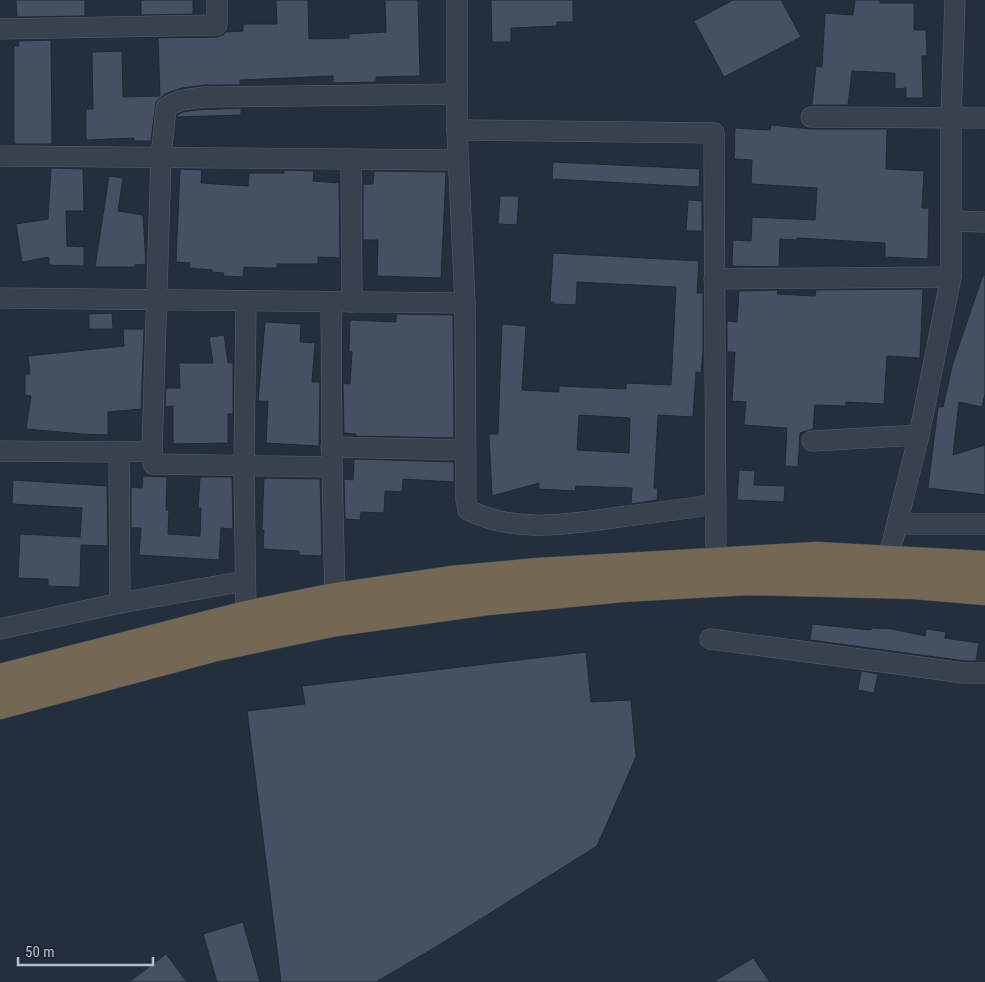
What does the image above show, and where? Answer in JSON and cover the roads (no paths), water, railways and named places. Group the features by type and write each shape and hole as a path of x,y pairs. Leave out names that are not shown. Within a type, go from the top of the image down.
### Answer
{"highway":[{"path":"0,678 246,615 335,597 451,580 537,572 817,556 985,565"},
{"path":"0,705 216,647 331,623 489,601 622,588 748,581 914,585 985,591"}],"street":[{"path":"0,28 218,25 217,0"},
{"path":"457,0 458,160 465,303 465,450 468,510 479,515 521,526 562,525 716,504"},
{"path":"888,560 919,435 951,277 951,118 954,0"},
{"path":"332,467 158,466 153,464 160,158 166,108 179,100 204,97 457,94"},
{"path":"811,117 985,118"},
{"path":"458,130 714,133 716,562"},
{"path":"0,156 458,160"},
{"path":"351,159 352,302"},
{"path":"951,221 985,222"},
{"path":"714,279 951,277"},
{"path":"0,298 465,303"},
{"path":"246,301 244,466 246,615"},
{"path":"331,302 335,597"},
{"path":"812,441 919,435"},
{"path":"332,447 465,450"},
{"path":"0,451 152,451"},
{"path":"119,452 120,603"},
{"path":"897,524 985,524"},
{"path":"0,629 120,603 245,581"},
{"path":"710,639 964,673 985,673"}]}
